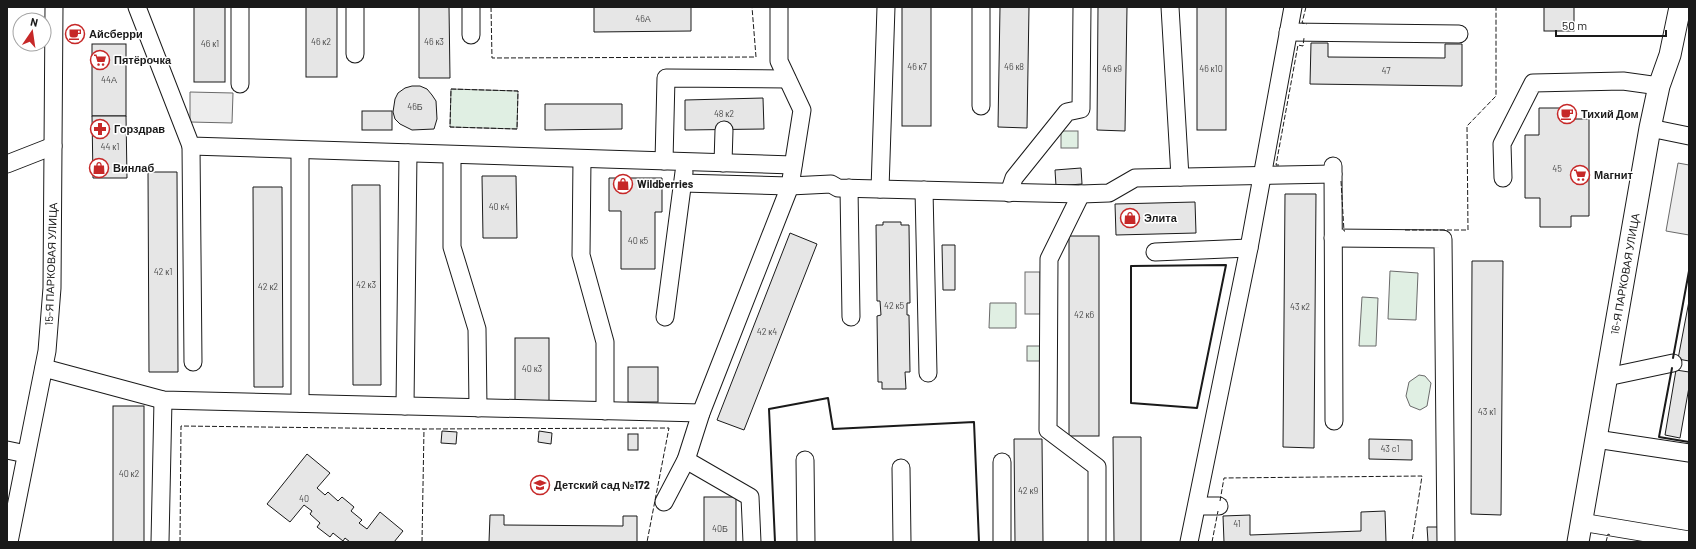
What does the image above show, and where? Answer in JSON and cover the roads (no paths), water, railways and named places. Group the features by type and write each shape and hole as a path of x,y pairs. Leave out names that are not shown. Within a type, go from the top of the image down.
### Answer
{"main road":[{"name":"16-Я ПАРКОВАЯ УЛИЦА","path":"1579,532 1650,128 1659,86 1670,55 1680,7"}],"street":[{"name":"15-Я ПАРКОВАЯ УЛИЦА","path":"9,542 47,351 52,288 54,7"},
{"path":"137,7 191,146 192,362"},
{"path":"240,7 240,84"},
{"path":"355,7 355,54"},
{"path":"471,7 471,35"},
{"path":"664,502 686,460 701,413 790,186 802,110 779,61 779,7"},
{"path":"880,189 886,7"},
{"path":"981,7 981,106"},
{"path":"1009,193 1014,178 1067,112 1081,109 1082,7"},
{"path":"1170,7 1180,177"},
{"path":"1189,542 1198,506 1249,248 1293,7"},
{"path":"1288,32 1459,34"},
{"path":"664,161 666,78 787,79"},
{"path":"1503,178 1502,144 1533,83 1623,81 1659,86"},
{"path":"1650,128 1689,136"},
{"path":"723,163 724,130"},
{"path":"7,164 53,146"},
{"path":"191,146 793,165"},
{"path":"300,150 300,403"},
{"path":"405,406 408,153"},
{"path":"452,155 452,247 477,329 478,408"},
{"path":"582,159 581,256 605,342 605,411"},
{"path":"666,317 686,162"},
{"path":"683,183 790,186 831,184 838,188 1080,194 1109,193 1134,178 1333,170 1334,421"},
{"path":"849,188 851,317"},
{"path":"924,190 928,373"},
{"path":"1080,194 1049,259 1048,430 1097,467 1097,542"},
{"path":"1333,238 1443,239 1446,542"},
{"path":"1155,252 1249,248"},
{"path":"1607,377 1673,363"},
{"path":"44,368 164,400 701,413"},
{"path":"160,542 164,400"},
{"path":"1596,440 1689,453"},
{"path":"7,450 26,454"},
{"path":"686,460 750,497 752,542"},
{"path":"805,460 806,542"},
{"path":"1002,462 1002,542"},
{"path":"901,468 902,542"},
{"path":"1198,506 1219,506"},
{"path":"1579,532 1689,540"}],"place":[{"name":"Айсберри","path":"75,34"},
{"name":"Пятёрочка","path":"100,60"},
{"name":"Тихий Дом","path":"1567,114"},
{"name":"Горздрав","path":"100,129"},
{"name":"Винлаб","path":"99,168"},
{"name":"Магнит","path":"1580,175"},
{"name":"Wildberries","path":"623,184"},
{"name":"Элита","path":"1130,218"},
{"name":"Детский сад №172","path":"540,485"}]}
